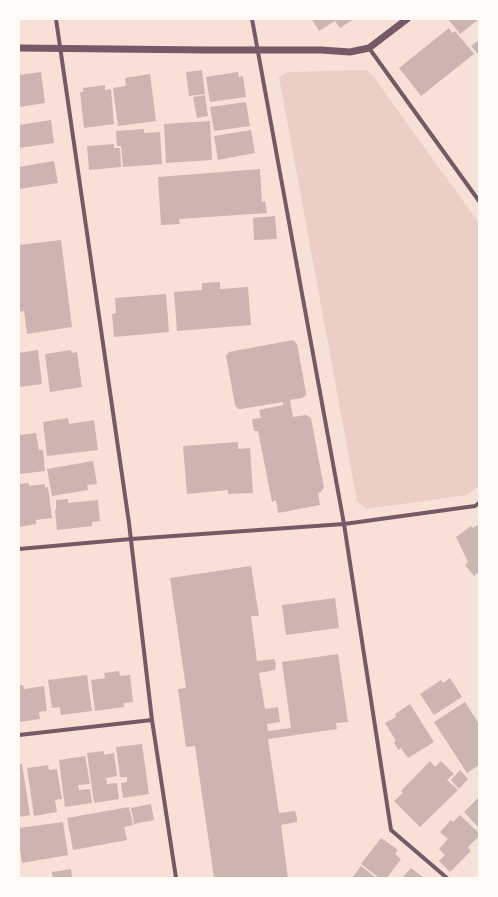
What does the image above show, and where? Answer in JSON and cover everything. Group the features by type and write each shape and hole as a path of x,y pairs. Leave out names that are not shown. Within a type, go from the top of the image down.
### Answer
{"street":[{"path":"56,19 131,539 152,720 176,878"},
{"path":"252,19 344,524 391,830 447,878"},
{"path":"19,48 321,50 350,52 369,48 407,19"},
{"path":"369,48 479,201"},
{"path":"19,549 131,539 344,524 475,506 479,503"},
{"path":"19,735 152,720"}],"shaded area":[{"path":"366,70 373,76 479,223 479,486 467,495 366,509 357,501 279,77 288,72"}],"building":[{"path":"312,19 354,19 340,28 335,21 319,31"},
{"path":"448,19 479,19 460,34"},
{"path":"449,28 452,33 455,31 474,54 421,96 399,68"},
{"path":"479,40 479,55 471,46"},
{"path":"202,70 205,94 189,96 186,72"},
{"path":"41,72 45,103 19,107 19,75"},
{"path":"238,72 239,77 243,76 246,97 210,102 206,77"},
{"path":"150,74 156,121 118,126 113,88 126,86 125,78"},
{"path":"105,85 105,90 111,89 114,124 84,128 80,92 83,92 83,88"},
{"path":"205,95 208,116 197,118 193,97"},
{"path":"246,102 250,126 214,131 210,107"},
{"path":"51,120 54,143 19,148 19,125"},
{"path":"210,121 212,160 166,163 164,124"},
{"path":"144,129 144,133 160,132 162,164 123,167 121,146 117,146 116,131"},
{"path":"251,130 255,153 218,160 214,136"},
{"path":"114,144 114,148 120,148 121,167 89,170 87,146"},
{"path":"54,161 58,183 19,189 19,167"},
{"path":"260,169 262,202 265,201 267,213 179,219 180,224 161,225 158,177"},
{"path":"275,216 277,239 254,240 253,218"},
{"path":"61,240 72,327 27,334 24,311 19,312 19,245"},
{"path":"220,282 220,289 248,287 251,325 177,331 174,292 202,290 202,283"},
{"path":"166,294 169,332 114,337 112,314 116,313 115,298"},
{"path":"293,340 297,344 306,395 302,398 290,400 293,417 306,415 311,418 324,488 318,493 320,505 278,513 276,500 272,502 258,431 254,431 252,419 261,418 259,410 283,405 283,402 238,409 235,405 226,356 229,352"},
{"path":"38,350 42,384 19,387 19,353"},
{"path":"71,350 72,353 77,352 82,387 50,392 45,354"},
{"path":"68,418 69,424 94,420 98,450 47,456 43,422"},
{"path":"36,433 39,450 43,450 45,471 19,474 19,435"},
{"path":"238,442 238,449 250,448 253,493 228,494 228,490 187,494 183,446"},
{"path":"93,461 97,484 87,485 88,490 52,496 47,469"},
{"path":"29,483 29,486 45,484 45,488 48,487 52,518 36,520 36,524 19,527 19,484"},
{"path":"68,499 68,503 98,500 100,521 92,522 92,526 57,530 55,510 56,500"},
{"path":"479,524 479,575 477,573 474,576 465,565 468,562 456,537 471,526 473,528"},
{"path":"251,566 259,616 251,616 257,661 274,659 276,664 275,670 259,673 265,709 278,707 280,722 267,724 268,731 291,728 282,662 338,654 348,722 336,723 337,729 268,739 279,813 295,811 297,817 297,822 281,825 288,878 214,878 195,746 186,747 178,689 186,688 170,578"},
{"path":"335,598 339,628 286,635 282,605"},
{"path":"119,671 120,676 130,675 133,702 124,703 124,707 95,711 91,680 105,678 104,673"},
{"path":"87,675 92,711 61,715 60,707 52,708 48,680"},
{"path":"450,678 462,697 434,715 420,694 441,680 443,683"},
{"path":"19,685 23,685 24,689 44,686 47,711 39,712 40,719 19,722"},
{"path":"465,702 479,724 479,765 467,773 434,722"},
{"path":"410,704 434,742 408,758 401,748 398,750 394,742 396,741 385,723 396,717 395,714"},
{"path":"142,744 149,794 123,798 121,783 127,782 127,777 120,777 116,747"},
{"path":"104,751 104,755 114,753 117,776 106,778 107,784 117,783 119,799 94,803 87,753"},
{"path":"85,756 90,784 78,785 79,790 90,789 92,803 65,807 59,760"},
{"path":"430,761 435,767 441,761 454,774 447,780 458,790 420,827 394,801 403,793 401,791"},
{"path":"19,764 22,764 30,815 19,817"},
{"path":"48,765 49,770 57,769 62,799 55,800 57,812 34,816 27,768"},
{"path":"460,770 468,779 459,789 451,780"},
{"path":"479,797 479,828 464,812"},
{"path":"151,804 154,820 134,824 131,808"},
{"path":"129,807 133,825 124,827 127,840 73,850 67,818"},
{"path":"460,815 479,833 479,836 468,847 471,851 450,872 439,861 445,855 439,849 448,839 440,832 451,820 453,822"},
{"path":"63,822 68,855 22,863 19,850 19,828"},
{"path":"381,838 398,850 395,854 401,859 387,878 379,878 361,864"},
{"path":"361,866 376,878 352,878"},
{"path":"411,868 424,878 402,878"},
{"path":"71,869 72,878 53,878 52,872"}]}
